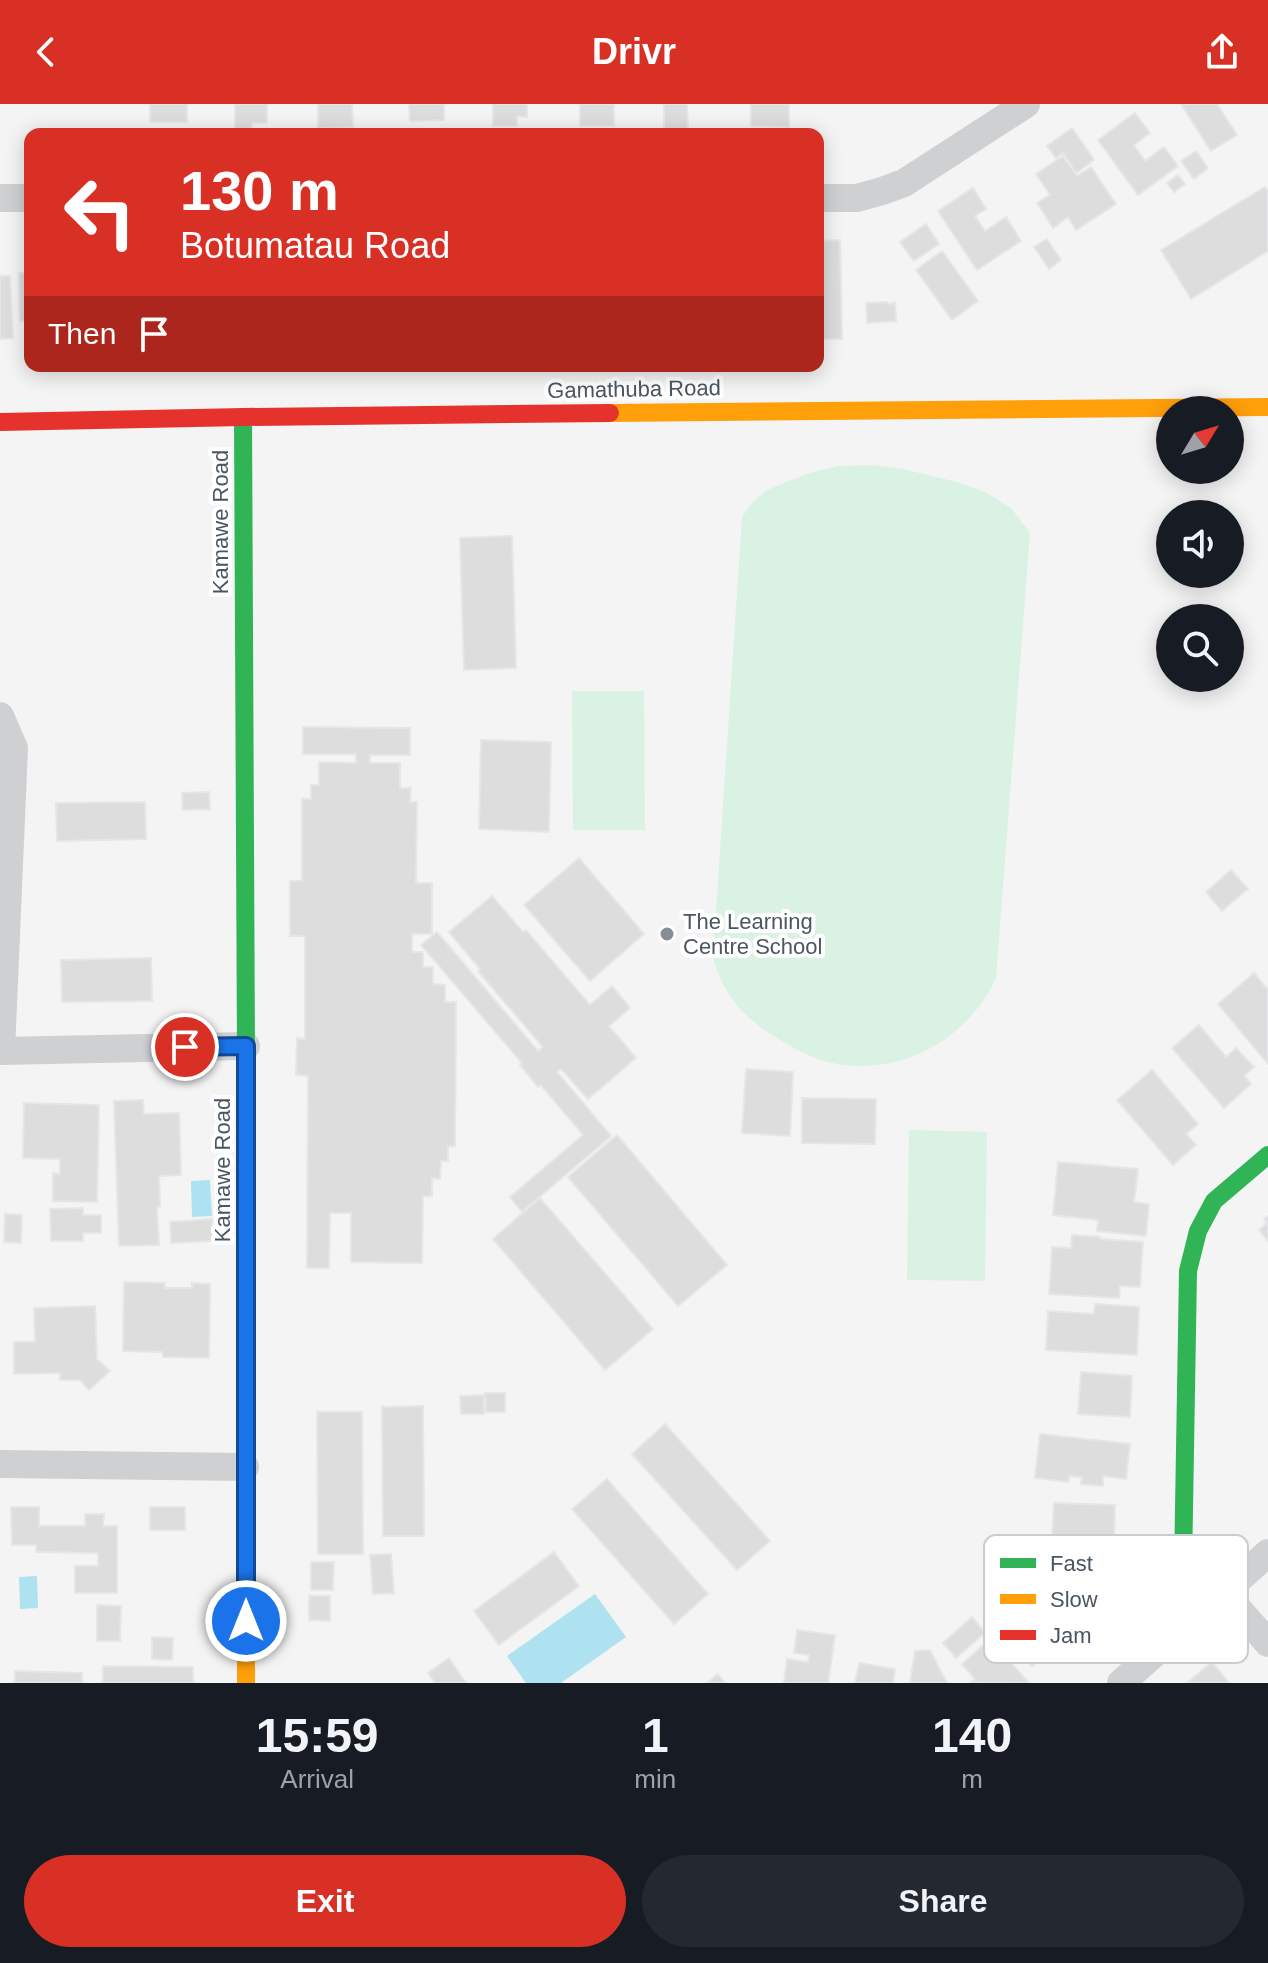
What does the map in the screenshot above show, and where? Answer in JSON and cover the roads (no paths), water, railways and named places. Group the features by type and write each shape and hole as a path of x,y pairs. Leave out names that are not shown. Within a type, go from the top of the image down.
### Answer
{"street":[{"path":"824,198 857,198 904,183 1026,104"},
{"path":"0,198 24,198"},
{"name":"Gamathuba Road","path":"0,422 1268,407"},
{"name":"Kamawe Road","path":"243,417 246,1683"},
{"path":"0,716 14,748 0,1051 246,1046"},
{"path":"1184,1535 1188,1271 1198,1231 1214,1201 1268,1155"},
{"path":"0,1464 245,1467"},
{"path":"1248,1570 1268,1553"},
{"path":"1248,1620 1268,1643"},
{"path":"1121,1683 1144,1663"}],"water":[{"path":"210,1180 212,1216 192,1217 191,1181"},
{"path":"37,1576 38,1608 20,1609 19,1577"},
{"path":"595,1594 626,1637 561,1683 526,1683 507,1656"}],"place":[{"name":"The Learning Centre School","path":"667,934"}]}
